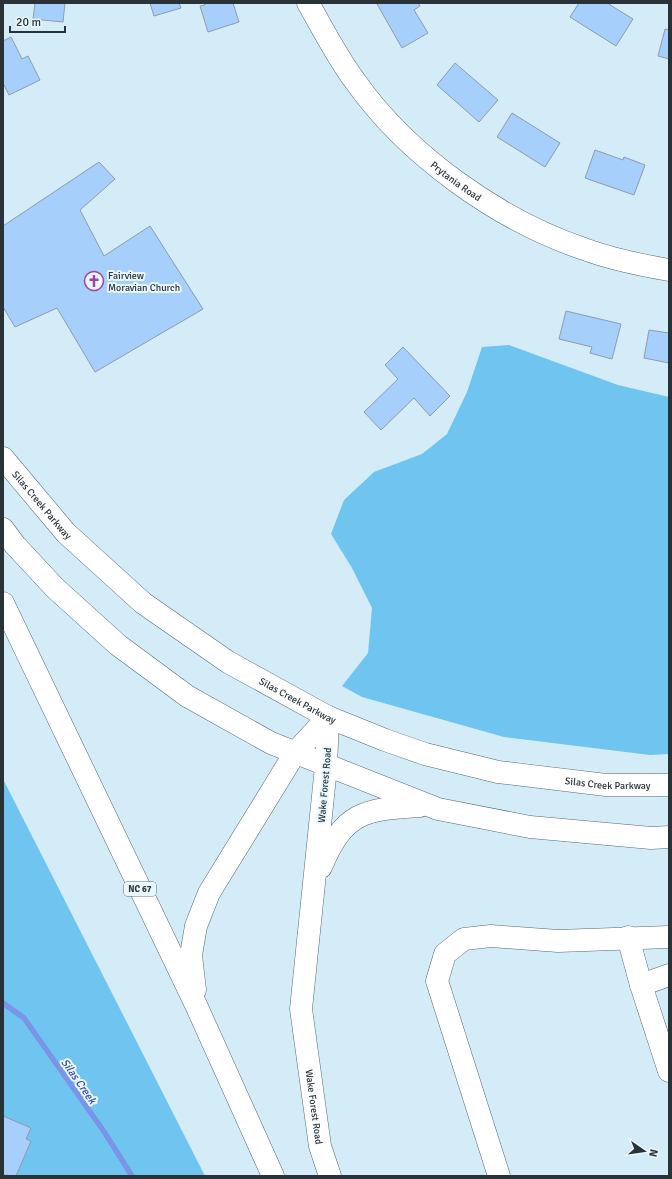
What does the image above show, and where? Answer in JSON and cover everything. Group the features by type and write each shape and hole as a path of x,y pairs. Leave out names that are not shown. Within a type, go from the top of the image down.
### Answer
{"main road":[{"name":"Prytania Road","path":"308,3 332,46 355,81 381,114 411,144 450,176 492,204 537,229 583,249 632,263 669,270"},
{"name":"Silas Creek Parkway","path":"3,458 66,533 143,603 228,662 328,717 384,740 418,751 498,772 606,785 669,785"},
{"path":"3,529 15,545 55,588 118,645 187,696 271,743 326,767 430,806 530,828 651,838 669,837"},
{"name":"NC 67","path":"3,603 196,1005 273,1176"},
{"path":"196,1005 191,956 196,926 209,893 294,753 328,717"},
{"name":"Wake Forest Road","path":"328,717 326,767 301,1009 320,1146 330,1176"},
{"path":"314,885 337,835 349,822 369,812 387,808 430,806"},
{"path":"499,1176 437,981 445,954 464,939 484,937 558,941 628,937 669,937"},
{"path":"628,937 641,985 669,1072"},
{"path":"641,985 669,975"}],"shaded area":[{"path":"509,345 618,385 669,397 669,754 650,755 504,737 362,697 342,686 368,653 372,608 352,568 331,534 344,500 374,472 422,454 447,434 467,392 482,347"},
{"path":"3,779 205,1176 3,1176"}],"building":[{"path":"35,3 65,3 63,22 33,19"},
{"path":"150,3 179,3 181,8 154,16"},
{"path":"204,3 233,3 239,22 208,32 200,6 205,5"},
{"path":"418,3 420,6 414,10 428,33 402,48 377,4"},
{"path":"579,3 607,3 633,19 616,46 570,17"},
{"path":"665,29 669,30 669,59 658,56"},
{"path":"11,37 22,59 28,56 40,80 9,95 3,83 3,41"},
{"path":"455,63 498,100 479,122 437,85"},
{"path":"512,113 560,143 545,167 497,137"},
{"path":"595,150 623,160 624,157 645,165 634,195 585,178"},
{"name":"Fairview Moravian Church","path":"99,162 115,179 80,210 104,256 150,226 203,309 95,372 57,308 15,327 3,307 3,226"},
{"path":"566,311 621,324 612,359 590,353 592,347 559,339"},
{"path":"649,330 669,333 669,363 644,358"},
{"path":"403,347 450,396 430,416 414,398 381,430 364,412 398,379 385,365"},
{"path":"3,1116 31,1128 26,1139 31,1141 16,1176 3,1175"}],"waterway":[{"name":"Silas Creek","path":"3,1003 24,1018 105,1133 132,1176"}],"place":[{"name":"Fairview Moravian Church","path":"94,281"}]}
